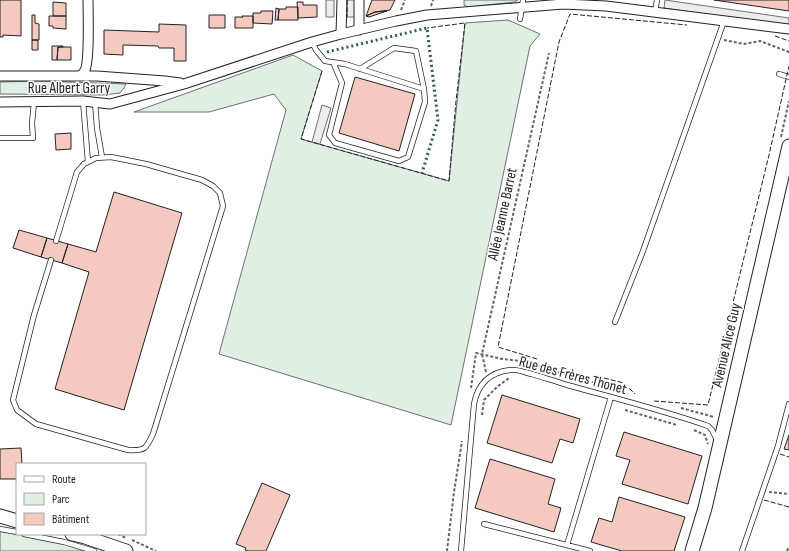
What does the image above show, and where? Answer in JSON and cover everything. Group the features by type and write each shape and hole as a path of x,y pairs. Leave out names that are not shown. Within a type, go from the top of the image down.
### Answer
{"main road":[{"name":"Avenue Alice Guy","path":"692,551 705,508 784,180 789,146"},
{"path":"0,516 16,521"},
{"path":"76,535 126,551"}],"street":[{"path":"79,76 84,72 88,57 88,0"},
{"path":"341,34 342,0"},
{"path":"359,0 359,30"},
{"name":"Rue Albert Garry","path":"0,102 83,101 110,104 184,84 341,34 428,15 523,4 606,3 655,12 789,29"},
{"name":"Rue Albert Garry","path":"0,76 97,76 165,81 184,84"}],"lane":[{"path":"655,12 657,0"},
{"path":"520,19 523,4"},
{"path":"615,322 643,251 724,21"},
{"path":"312,42 316,50 325,61 345,64 424,89"},
{"path":"333,62 342,83 329,135 335,143 398,161 408,157 425,102 424,89 416,51 394,48 360,69"},
{"path":"779,74 789,77"},
{"path":"83,101 88,162"},
{"path":"0,138 32,138 34,102"},
{"path":"95,102 102,157"},
{"path":"51,260 34,315 13,400 17,410 36,424 128,450 139,451 148,446 153,434 223,206 220,193 213,186 202,180 146,164 111,157 96,158 84,164 77,172 56,241"},
{"name":"Rue des Frères Thonet","path":"487,379 495,374 513,370 641,405 708,426 716,436 719,447"},
{"path":"461,551 474,404 480,386 487,379"},
{"path":"567,545 611,397"},
{"path":"742,551 778,446 789,404"},
{"path":"484,524 590,551"},
{"path":"0,529 16,532"},
{"path":"29,535 64,542 94,551"}],"path":[{"path":"718,39 744,44 760,41 789,52"},
{"name":"Allée Jeanne Barret","path":"487,379 482,354 549,53"},
{"path":"502,358 521,361 619,391"},
{"path":"481,421 484,400 510,377"},
{"path":"680,408 715,417"},
{"path":"762,491 789,494"},
{"path":"120,535 156,551"},
{"path":"787,551 789,547"}],"green space":[{"path":"464,0 518,0 515,2 468,7 464,5"},
{"path":"508,20 540,34 530,46 451,425 219,354 286,110 274,94 209,112 134,112 293,55 322,71 301,139 449,181 465,23"},
{"path":"40,81 126,84 120,93 103,95 0,94 0,82"},
{"path":"0,529 16,534 16,535 28,535 94,551 0,551"}],"shaded area":[{"path":"326,0 334,0 334,17 326,17"},
{"path":"347,0 355,0 355,17 347,17"},
{"path":"665,0 789,18 789,26 664,8"},
{"path":"322,105 331,108 320,144 312,142"}],"building":[{"path":"0,0 21,0 21,36 3,35 3,37 0,37"},
{"path":"372,0 395,0 390,10 375,12 366,16"},
{"path":"714,0 789,0 789,11"},
{"path":"53,2 66,3 66,16 53,16"},
{"path":"297,2 303,2 303,5 317,5 317,17 298,18"},
{"path":"286,7 298,7 298,20 278,20 279,9 286,9"},
{"path":"276,8 279,9 278,20 275,20"},
{"path":"261,11 273,11 272,24 253,23 253,13 261,13"},
{"path":"387,11 369,17 366,16 375,12"},
{"path":"32,15 35,15 35,23 39,24 39,40 32,40"},
{"path":"209,15 225,15 225,28 209,28"},
{"path":"49,16 66,16 66,29 53,28 53,26 49,26"},
{"path":"242,16 253,16 253,28 235,28 235,17 243,17"},
{"path":"159,24 186,25 186,61 174,61 174,48 159,48 158,46 123,45 123,55 104,54 104,30 159,32"},
{"path":"32,40 38,40 38,50 32,50"},
{"path":"52,46 63,46 58,47 57,60 52,60"},
{"path":"58,47 71,47 71,60 57,60"},
{"path":"355,77 415,94 399,151 339,133"},
{"path":"71,133 71,149 56,150 55,134"},
{"path":"114,192 182,213 124,410 55,389 89,272 62,263 68,244 96,252"},
{"path":"19,230 47,238 41,257 13,248"},
{"path":"47,238 68,244 62,263 41,257"},
{"path":"502,395 580,419 573,443 560,439 552,463 487,443"},
{"path":"624,432 702,456 688,504 622,484 630,460 616,456"},
{"path":"789,435 789,450 784,449"},
{"path":"21,448 22,463 16,463 16,479 0,479 0,449"},
{"path":"490,459 555,479 548,504 561,508 554,532 475,508"},
{"path":"262,483 290,495 266,551 248,551 245,550 246,548 236,544"},
{"path":"619,497 685,517 674,551 622,551 591,542 599,518 612,522"}],"hedge":[{"path":"327,52 427,28 438,120 422,173"}],"fence":[{"path":"347,0 347,17"},
{"path":"537,359 498,347 559,42 570,14 687,25"},
{"path":"322,71 301,139 449,181 465,23 427,28"},
{"path":"775,36 789,41"},
{"path":"654,401 708,405 769,155 789,66"},
{"path":"604,378 624,383 635,394"},
{"path":"780,454 789,457"},
{"path":"764,500 789,507"}]}
